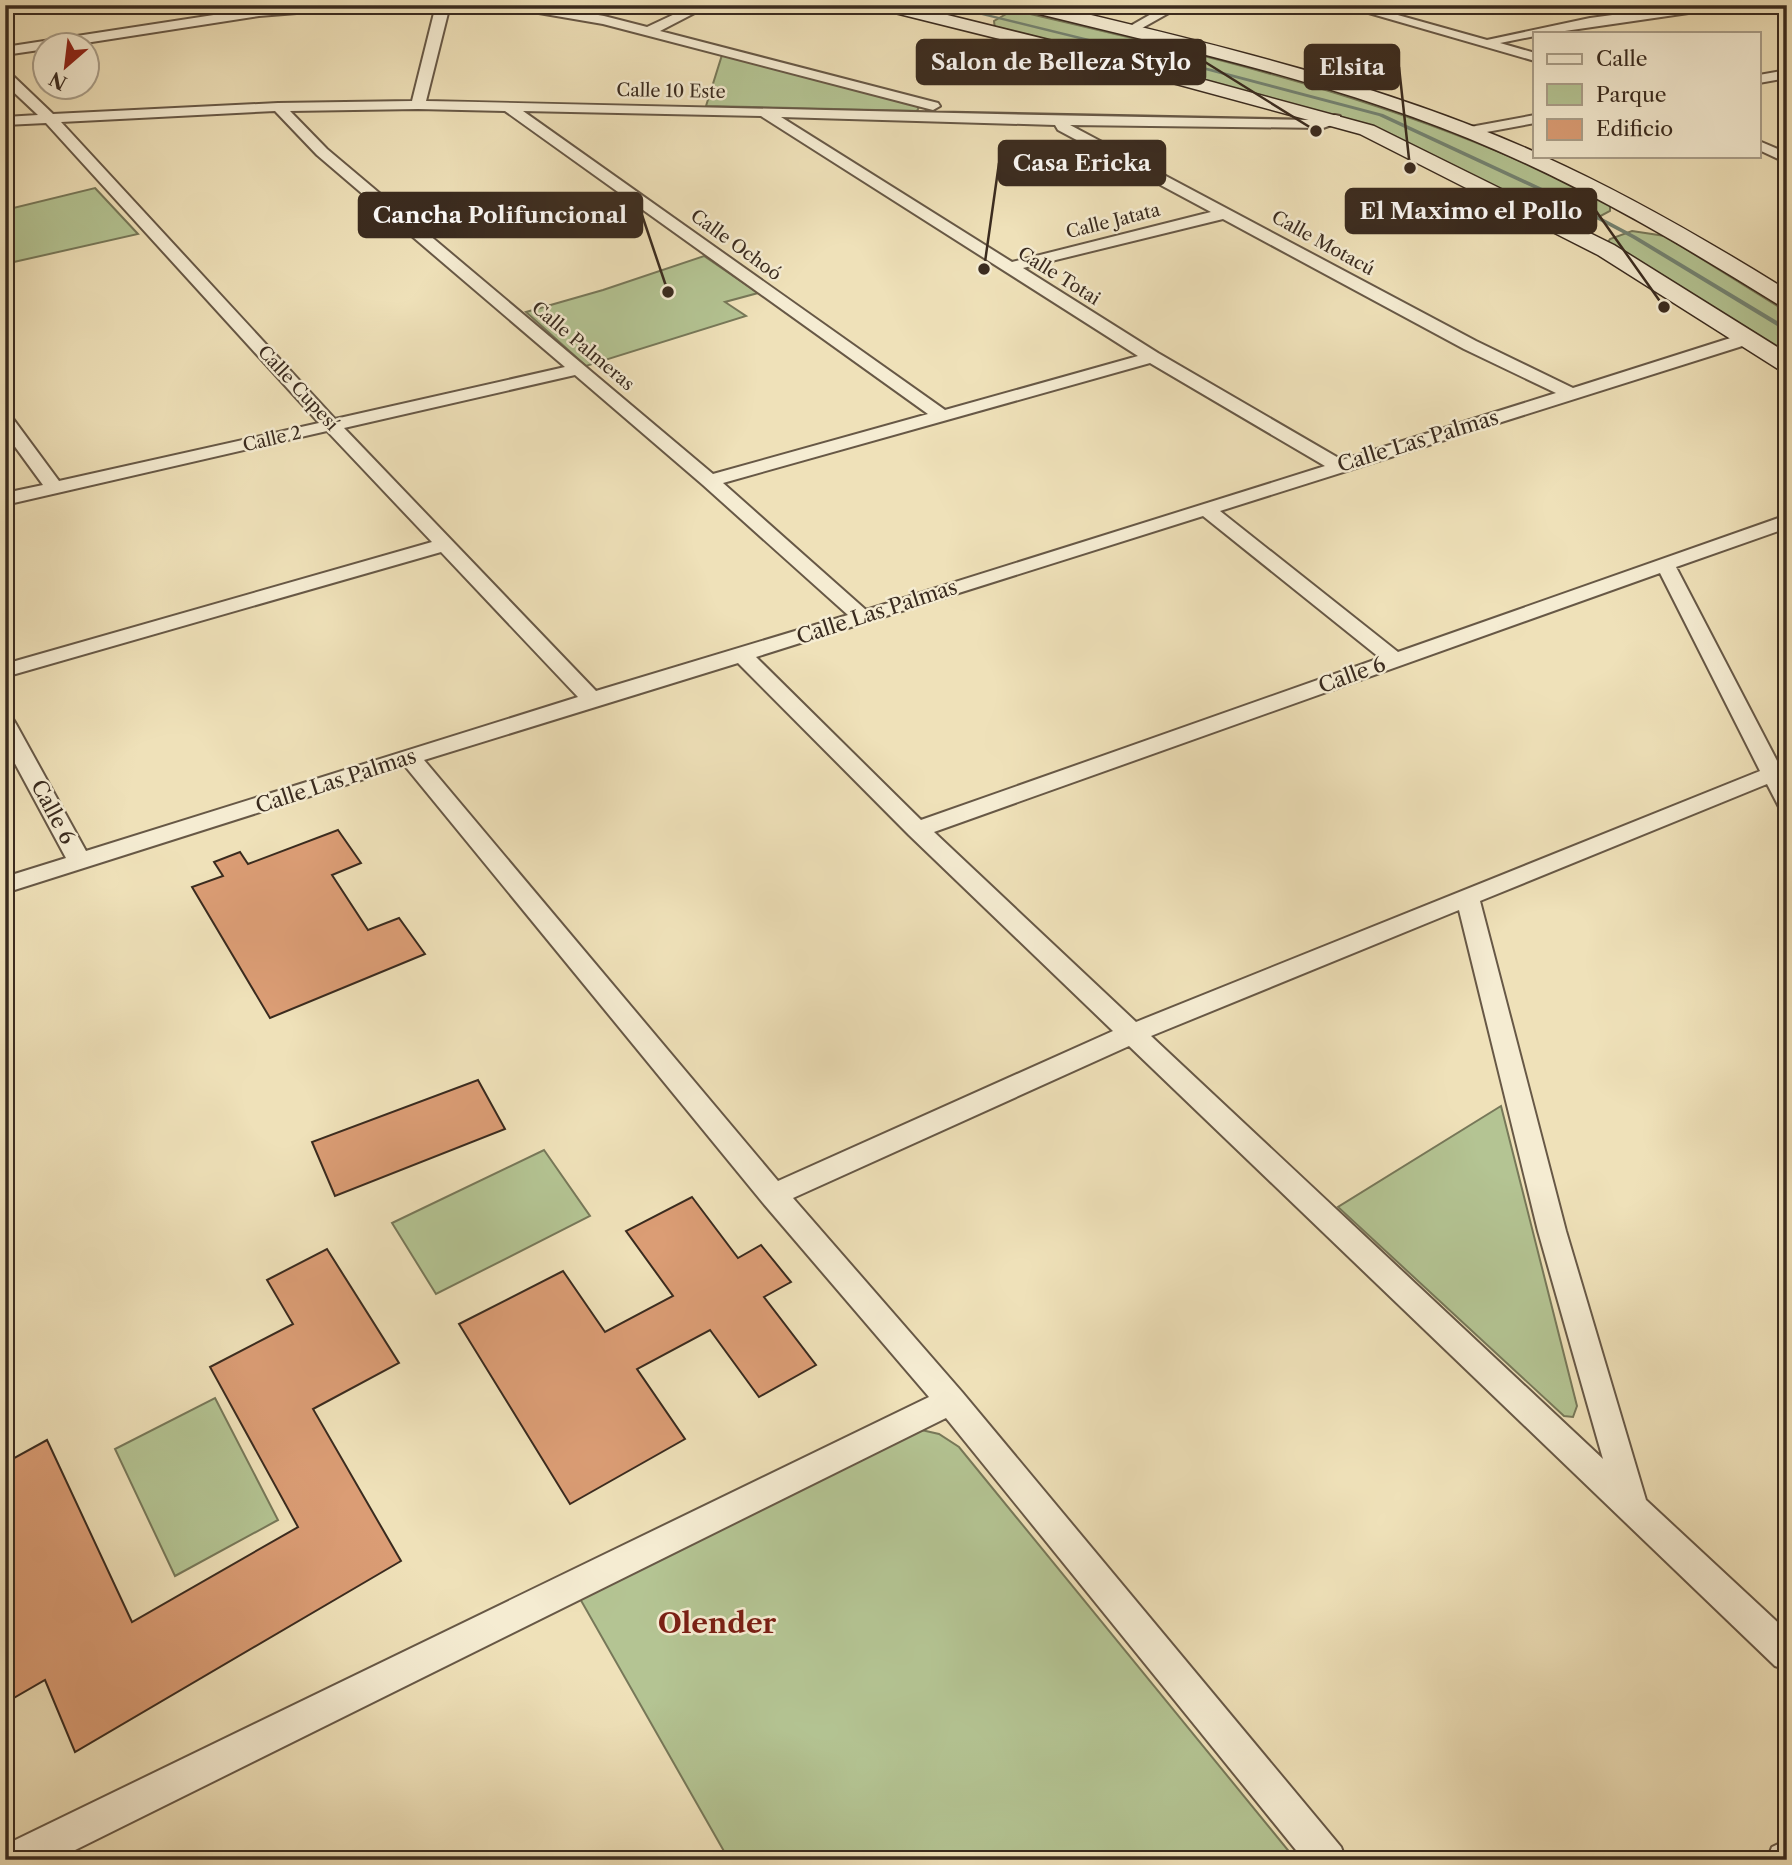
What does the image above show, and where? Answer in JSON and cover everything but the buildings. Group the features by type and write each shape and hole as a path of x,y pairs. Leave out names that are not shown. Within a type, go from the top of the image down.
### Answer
{"main road":[{"path":"885,5 958,21 1001,16 1131,29 1335,85 1465,132 1563,173 1618,228 1749,338 1787,364"},
{"path":"1001,16 1212,50"},
{"path":"1001,16 1335,120 1393,142 1557,223 1678,237 1787,300"},
{"path":"1618,228 1734,267"}],"street":[{"path":"5,51 304,6 347,5"},
{"path":"418,105 443,5 546,10 649,31 951,111 957,116"},
{"path":"649,31 704,5"},
{"path":"1131,29 1177,5"},
{"path":"1347,5 1533,56"},
{"path":"1540,32 1716,5"},
{"path":"1489,44 1496,40 1533,33"},
{"path":"1760,79 1787,74"},
{"name":"Calle Cupesí","path":"5,76 50,119 443,545 592,699"},
{"name":"Calle 10 Este","path":"5,121 278,107 418,105 957,116 1059,121 1323,124 1335,120"},
{"name":"Calle Palmeras","path":"278,107 322,152 710,481 862,617"},
{"name":"Calle Ochoó","path":"507,107 942,416"},
{"name":"Calle Totai","path":"763,112 1152,357 1339,466"},
{"path":"1465,132 1533,119"},
{"name":"Calle Motacú","path":"1059,121 1063,127 1470,345 1572,394"},
{"path":"1760,146 1787,159"},
{"name":"Calle Jatata","path":"1009,267 1227,213"},
{"name":"Calle Las Palmas","path":"5,886 592,699 742,655 1749,338"},
{"path":"710,481 1152,357"},
{"name":"Calle 2","path":"5,499 579,369"},
{"path":"5,419 55,488"},
{"path":"1206,510 1395,660"},
{"name":"Calle 6","path":"917,830 1787,521"},
{"path":"5,671 443,545"},
{"path":"1665,564 1787,802"},
{"path":"742,655 917,830 1787,1654"},
{"name":"Calle 6","path":"5,724 80,862"},
{"path":"411,758 773,1195 951,1401 1328,1860"},
{"path":"773,1195 1134,1033 1468,899 1736,787 1772,775"},
{"path":"1468,899 1552,1231 1632,1506"},
{"path":"15,1860 951,1401"}],"green space":[{"path":"1008,13 1026,13 1177,49 1398,113 1540,170 1610,204 1610,211 1595,219 1564,221 1396,140 995,29 994,21"},
{"path":"722,55 919,107 917,111 706,106"},
{"path":"95,188 138,234 5,264 5,210"},
{"path":"1632,231 1665,236 1787,312 1787,373 1606,245 1610,239"},
{"path":"704,256 758,293 725,302 746,316 586,366 526,312 603,290"},
{"path":"1501,1106 1577,1406 1573,1417 1564,1416 1338,1207"},
{"path":"544,1150 590,1216 436,1294 392,1223"},
{"path":"215,1398 278,1520 175,1576 115,1449"},
{"path":"917,1429 939,1434 959,1447 1296,1860 729,1860 579,1597"}],"waterway":[{"path":"943,5 1381,115 1568,202 1634,237 1787,330"}],"place":[{"name":"Salon de Belleza Stylo","path":"1316,131"},
{"name":"Elsita","path":"1410,168"},
{"name":"Casa Ericka","path":"984,269"},
{"name":"Cancha Polifuncional","path":"668,292"},
{"name":"El Maximo el Pollo","path":"1664,307"}],"district":[{"name":"Olender","path":"717,1623"}]}
